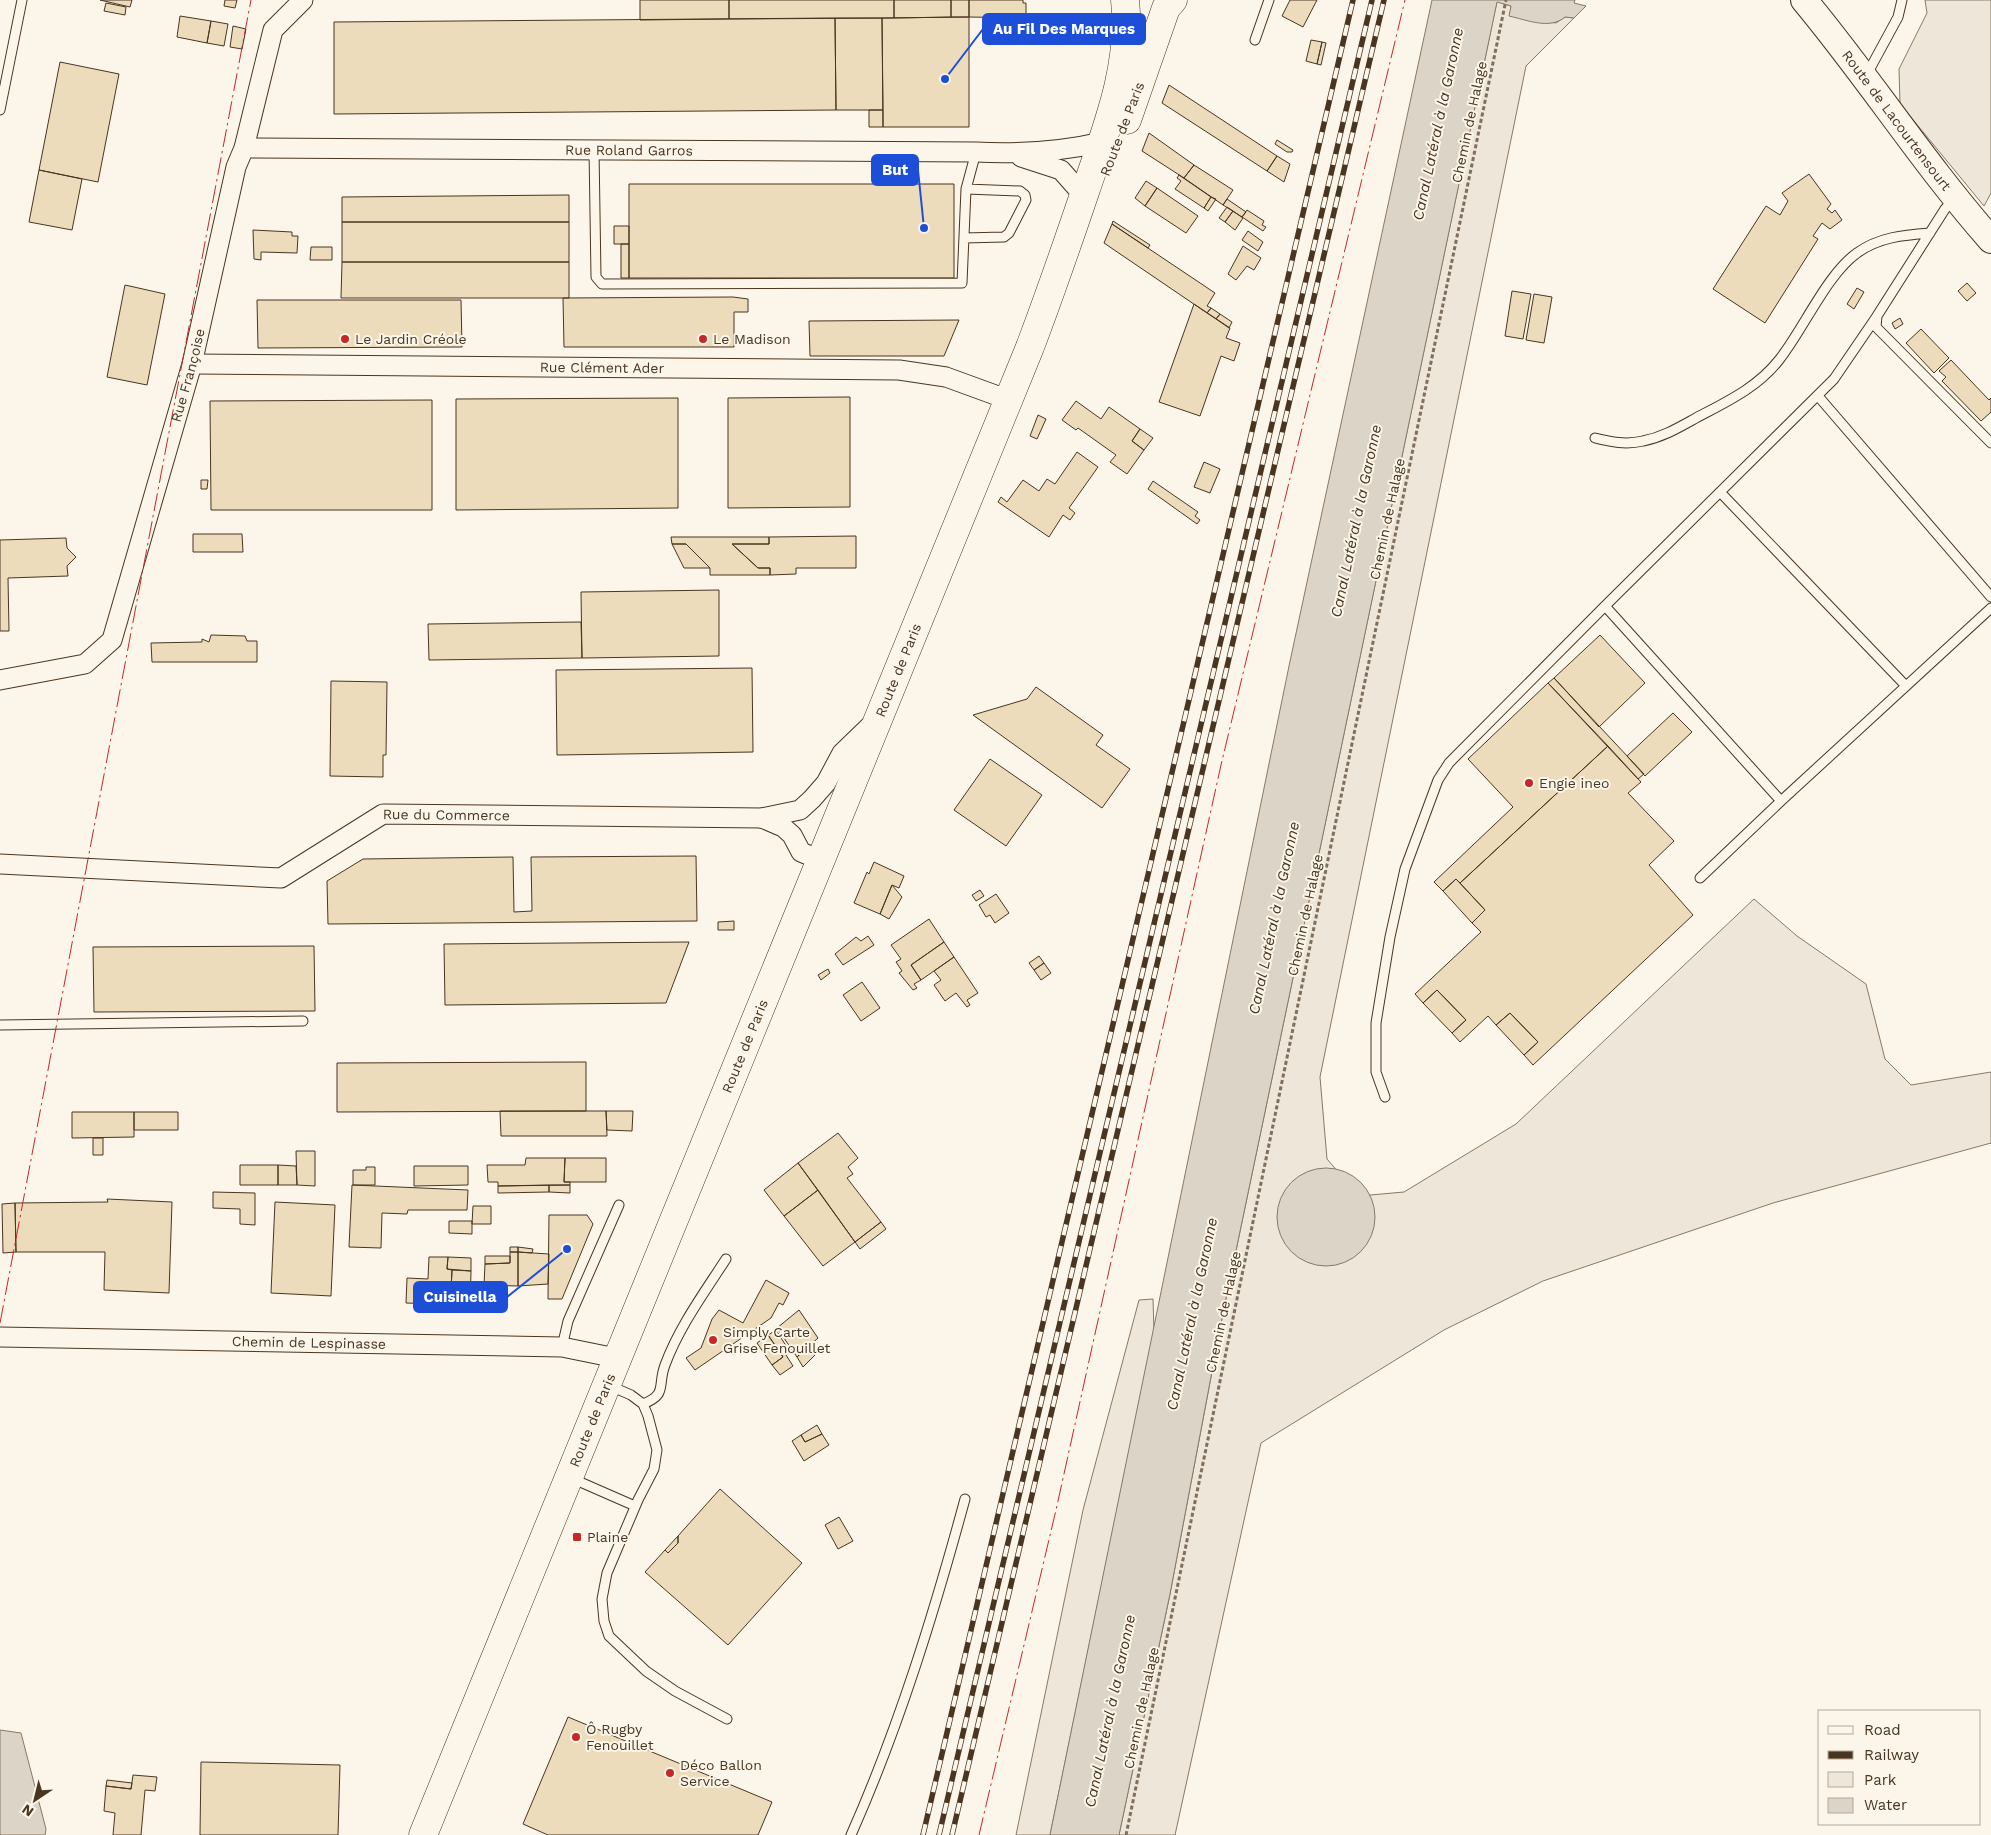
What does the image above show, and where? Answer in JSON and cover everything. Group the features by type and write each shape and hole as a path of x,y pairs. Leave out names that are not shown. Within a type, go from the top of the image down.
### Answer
{"main road":[{"name":"Route de Paris","path":"423,1835 616,1358 1009,400 1065,255 1121,82 1128,29 1124,0"},
{"name":"Route de Paris","path":"1065,255 1096,195 1130,112 1166,8 1173,0"},
{"name":"Route de Lacourtensourt","path":"1804,0 1955,199 1991,240"}],"street":[{"name":"Rue Françoise","path":"0,680 85,664 112,640 192,364 236,167 244,148 273,30 303,0"},
{"name":"Rue Roland Garros","path":"244,148 976,152 1013,154 1075,148 1102,142"},
{"name":"Rue Roland Garros","path":"1013,154 1061,170 1084,196"},
{"name":"Rue Clément Ader","path":"192,364 899,370 946,377 1009,400"},
{"name":"Rue du Commerce","path":"0,864 281,878 383,814 762,818 800,810 812,800 826,783 842,753 877,720"},
{"name":"Rue du Commerce","path":"762,818 783,827 792,835 801,852 820,860"},
{"name":"Chemin de Lespinasse","path":"0,1337 562,1347 616,1358"}],"lane":[{"path":"0,110 22,0"},
{"path":"1255,40 1269,0"},
{"path":"1865,78 1898,17 1902,0"},
{"path":"594,150 596,277 602,284 962,283 966,189 976,152"},
{"path":"964,238 1004,237 1009,233 1026,200 1020,191 966,189"},
{"path":"1385,1097 1376,1072 1376,1023 1390,937 1405,869 1438,780 1449,763 1834,379 1930,233 1955,199"},
{"path":"1595,438 1618,443 1642,442 1664,436 1741,394 1764,378 1780,360 1837,274 1856,253 1879,241 1900,235 1930,233"},
{"path":"1877,316 1876,327 1991,443"},
{"path":"1818,396 1991,597"},
{"path":"1720,492 1906,686"},
{"path":"1605,606 1781,801"},
{"path":"1700,878 1991,608"},
{"path":"0,1025 303,1021"},
{"path":"562,1347 568,1321 619,1205"},
{"path":"643,1404 656,1399 661,1391 664,1366 694,1308 726,1259"},
{"path":"606,1384 631,1395 643,1404 657,1450 654,1469 635,1506 607,1573 602,1598 604,1621 608,1636 646,1671 674,1690 727,1719"},
{"path":"568,1477 635,1506"},
{"path":"851,1835 870,1792 936,1606 965,1499"}],"path":[{"name":"Chemin de Halage","path":"1126,1835 1506,0"}],"green space":[{"path":"1925,0 1991,0 1991,193 1984,206 1900,104 1899,69 1927,13"},
{"path":"1497,1 1511,6 1510,16 1556,23 1565,17 1574,18 1526,66 1320,1077 1327,1159 1359,1196 1404,1192 1516,1124 1754,899 1797,936 1866,984 1885,1059 1911,1085 1991,1072 1991,1143 1773,1203 1543,1281 1444,1330 1261,1443 1175,1835 1119,1835 1170,1594 1224,1308"},
{"path":"1153,1299 1154,1331 1050,1835 1016,1835 1083,1510 1139,1300"}],"water":[{"name":"Canal Latéral à la Garonne","path":"1432,0 1575,0 1574,3 1586,6 1574,18 1565,17 1552,23 1538,23 1509,16 1511,6 1497,2 1224,1308 1170,1594 1119,1835 1050,1835 1289,666"},
{"path":"1326,1168 1345,1172 1360,1183 1371,1198 1375,1217 1371,1236 1360,1251 1345,1262 1326,1266 1307,1262 1292,1251 1281,1236 1277,1217 1281,1198 1292,1183 1307,1172"},
{"path":"0,1730 21,1733 46,1829 45,1835 0,1835"}],"building":[{"path":"100,0 132,0 130,7"},
{"path":"225,0 237,0 235,8 224,6"},
{"path":"640,0 729,0 729,19 640,20"},
{"path":"729,0 894,0 894,18 729,19"},
{"path":"894,0 951,0 951,17 894,18"},
{"path":"951,0 969,0 969,17 951,17"},
{"path":"969,0 1023,0 1023,3 1026,3 1026,18 969,17"},
{"path":"1290,0 1317,0 1303,27 1282,16"},
{"path":"106,3 126,7 125,15 104,11"},
{"path":"180,16 211,21 207,43 177,37"},
{"path":"969,17 969,127 883,127 882,18"},
{"path":"835,18 882,18 883,110 836,110"},
{"path":"835,18 836,110 334,114 334,22"},
{"path":"211,21 228,24 224,46 207,43"},
{"path":"233,26 246,29 242,49 230,47"},
{"path":"1311,40 1322,42 1317,64 1306,61"},
{"path":"1322,42 1326,43 1321,65 1317,64"},
{"path":"60,62 119,74 98,182 39,170"},
{"path":"1169,85 1277,156 1267,171 1162,103"},
{"path":"869,110 883,110 883,127 869,127"},
{"path":"1149,133 1194,165 1184,178 1142,151"},
{"path":"1277,140 1293,150 1292,152 1287,152 1275,144"},
{"path":"1277,156 1290,164 1284,182 1267,171"},
{"path":"1194,165 1233,190 1223,205 1184,178"},
{"path":"39,170 82,179 72,230 29,222"},
{"path":"1809,174 1831,204 1827,209 1832,213 1835,210 1842,220 1830,229 1822,223 1813,236 1818,239 1765,323 1713,289 1766,206 1780,215 1788,201 1782,193"},
{"path":"1179,175 1211,197 1204,208 1175,189 1181,181 1177,178"},
{"path":"1146,181 1157,188 1145,206 1135,198"},
{"path":"629,184 954,184 954,278 629,278"},
{"path":"1157,188 1198,216 1186,233 1145,206"},
{"path":"569,195 569,222 342,222 342,197"},
{"path":"1211,197 1216,199 1208,211 1204,208"},
{"path":"1227,199 1246,212 1242,217 1223,205"},
{"path":"1227,207 1233,211 1225,222 1219,218"},
{"path":"1247,210 1264,221 1262,225 1266,227 1263,231 1242,217"},
{"path":"1233,211 1243,218 1235,230 1225,222"},
{"path":"1113,221 1150,245 1148,248 1112,224"},
{"path":"342,222 569,222 569,262 342,262"},
{"path":"1112,224 1215,293 1207,306 1211,308 1207,313 1104,243"},
{"path":"614,226 629,226 629,244 614,244"},
{"path":"253,230 292,232 292,236 298,236 297,253 261,252 261,260 254,259"},
{"path":"1248,231 1263,242 1258,251 1242,240"},
{"path":"621,244 629,244 629,278 621,278"},
{"path":"1243,246 1261,258 1254,270 1247,266 1236,280 1228,274"},
{"path":"311,247 332,247 332,260 310,260"},
{"path":"342,262 569,262 569,298 341,298"},
{"path":"1967,283 1976,293 1967,301 1958,291"},
{"path":"125,285 165,294 147,385 107,377"},
{"path":"1857,288 1864,292 1854,309 1847,304"},
{"path":"1512,291 1531,294 1523,339 1505,336"},
{"path":"1534,294 1552,297 1544,343 1526,340"},
{"path":"733,297 748,299 748,312 734,312 734,347 564,347 563,298"},
{"path":"257,300 461,300 462,347 258,348"},
{"path":"1194,304 1230,328 1226,338 1240,343 1234,361 1221,356 1200,416 1159,402"},
{"path":"1211,308 1220,314 1216,319 1207,313"},
{"path":"1220,314 1232,322 1229,328 1216,319"},
{"path":"1900,318 1903,324 1895,329 1892,323"},
{"path":"959,320 944,356 810,356 809,321"},
{"path":"1921,329 1949,358 1934,373 1906,343"},
{"path":"1951,360 1989,400 1991,398 1991,412 1981,421 1942,381 1946,377 1939,371"},
{"path":"850,397 850,507 728,508 728,398"},
{"path":"678,398 678,508 456,510 456,399"},
{"path":"432,400 432,510 211,510 210,401"},
{"path":"1076,401 1101,419 1109,407 1140,429 1132,441 1144,450 1127,474 1110,462 1116,455 1078,428 1076,430 1062,420"},
{"path":"1038,415 1046,419 1037,439 1030,436"},
{"path":"1140,429 1153,438 1144,450 1132,441"},
{"path":"1077,452 1098,467 1069,508 1075,513 1070,520 1063,515 1049,537 998,502 1001,497 1007,502 1023,480 1039,491 1047,479 1055,484"},
{"path":"1204,462 1220,469 1210,493 1194,487"},
{"path":"201,480 208,480 207,489 201,489"},
{"path":"1153,481 1198,512 1195,516 1200,520 1197,524 1148,489"},
{"path":"193,534 242,534 243,552 193,552"},
{"path":"856,536 856,568 796,568 796,574 770,575 770,568 758,568 732,544 769,544 769,537"},
{"path":"671,537 769,537 769,544 732,544 758,568 770,568 770,575 710,575 710,568 686,544 672,544"},
{"path":"66,538 67,548 76,557 67,566 68,576 8,578 9,631 0,631 0,540"},
{"path":"672,544 686,544 710,568 684,568"},
{"path":"719,590 719,656 582,658 581,592"},
{"path":"581,622 582,658 429,660 428,624"},
{"path":"211,635 245,636 247,641 257,641 257,662 152,662 151,643 202,642 202,639 209,642"},
{"path":"1600,635 1645,683 1599,727 1554,678"},
{"path":"752,668 753,752 557,755 556,670"},
{"path":"1554,678 1644,774 1638,779 1548,683"},
{"path":"331,681 387,682 386,755 383,755 383,777 330,776"},
{"name":"Engie ineo","path":"1548,683 1608,746 1460,883 1456,879 1443,891 1434,882 1513,807 1468,759"},
{"path":"1036,687 1103,735 1096,745 1130,769 1102,808 973,715 1027,699"},
{"path":"1673,713 1692,732 1645,776 1627,756"},
{"path":"1608,746 1641,782 1628,793 1674,841 1649,865 1693,915 1533,1065 1524,1055 1538,1042 1510,1013 1496,1025 1488,1016 1460,1042 1452,1033 1466,1020 1437,990 1423,1003 1415,994 1481,932 1472,923 1485,910 1460,883"},
{"path":"990,759 1042,795 1006,846 954,810"},
{"path":"696,856 697,921 328,924 327,881 363,859 513,857 514,912 532,911 531,857"},
{"path":"874,862 904,876 899,888 892,885 880,914 854,903 867,872 869,874"},
{"path":"1456,879 1485,910 1472,923 1443,891"},
{"path":"892,885 902,897 889,919 880,914"},
{"path":"980,890 984,896 976,901 972,895"},
{"path":"996,894 1009,913 995,923 990,915 986,917 979,905"},
{"path":"929,919 944,942 911,965 921,980 914,984 917,988 913,990 899,973 902,971 896,962 901,959 891,945"},
{"path":"734,921 734,930 718,930 718,922"},
{"path":"868,936 874,945 843,965 835,954 856,937 861,941"},
{"path":"689,942 666,1003 445,1005 444,944"},
{"path":"944,942 954,957 921,980 911,965"},
{"path":"314,946 315,1011 94,1012 93,947"},
{"path":"1039,956 1044,963 1034,970 1029,963"},
{"path":"954,957 978,993 967,1000 970,1005 967,1007 956,993 945,1001 934,985 941,980 934,971"},
{"path":"1044,963 1051,973 1041,980 1034,970"},
{"path":"828,969 830,973 821,980 818,975"},
{"path":"862,982 880,1008 861,1021 843,995"},
{"path":"1437,990 1466,1020 1452,1033 1423,1003"},
{"path":"1510,1013 1538,1042 1524,1055 1496,1025"},
{"path":"586,1062 586,1111 337,1112 337,1063"},
{"path":"500,1111 606,1111 607,1136 501,1136"},
{"path":"606,1111 633,1111 632,1131 607,1130"},
{"path":"72,1112 134,1112 134,1137 72,1138"},
{"path":"134,1112 178,1112 178,1130 134,1130"},
{"path":"838,1133 858,1158 848,1167 853,1174 847,1178 881,1222 855,1242 798,1163"},
{"path":"93,1138 103,1138 103,1155 93,1155"},
{"path":"296,1151 315,1151 315,1186 297,1185"},
{"path":"526,1158 565,1158 564,1182 570,1182 570,1185 498,1186 498,1182 488,1182 487,1165 525,1165"},
{"path":"565,1158 606,1158 606,1182 564,1182"},
{"path":"798,1163 818,1190 784,1216 764,1190"},
{"path":"240,1165 278,1165 278,1185 240,1185"},
{"path":"278,1165 296,1166 297,1185 278,1185"},
{"path":"414,1166 468,1166 468,1185 414,1186"},
{"path":"366,1167 375,1167 375,1185 353,1185 353,1170 366,1170"},
{"path":"352,1185 468,1190 467,1210 408,1210 407,1214 382,1213 381,1248 349,1247"},
{"path":"549,1185 549,1192 498,1193 498,1186"},
{"path":"549,1185 570,1185 570,1193 549,1192"},
{"path":"818,1190 855,1242 823,1266 784,1216"},
{"path":"213,1192 255,1193 255,1225 240,1224 240,1209 213,1208"},
{"path":"107,1199 172,1202 169,1293 104,1290 105,1252 16,1252 15,1203 108,1202"},
{"path":"275,1202 335,1205 331,1296 271,1293"},
{"path":"15,1203 16,1252 3,1253 2,1204"},
{"path":"473,1206 491,1206 491,1224 472,1224"},
{"path":"549,1215 587,1215 593,1224 562,1299 548,1299"},
{"path":"449,1221 472,1221 472,1234 449,1233"},
{"path":"881,1222 886,1229 860,1249 855,1242"},
{"path":"510,1247 518,1247 518,1252 510,1252"},
{"path":"518,1247 533,1249 532,1253 518,1252"},
{"path":"510,1252 518,1252 518,1286 484,1285 485,1264 510,1263"},
{"path":"518,1252 549,1254 548,1284 518,1286"},
{"path":"485,1256 510,1256 510,1263 485,1264"},
{"path":"429,1257 448,1257 447,1269 452,1270 450,1310 436,1309 437,1304 406,1303 407,1278 428,1279"},
{"path":"448,1257 471,1258 471,1271 447,1269"},
{"path":"452,1270 471,1271 470,1311 450,1310"},
{"path":"766,1280 789,1293 783,1305 779,1303 771,1318 695,1370 686,1358 701,1348 712,1319 719,1310 743,1323"},
{"path":"799,1310 818,1338 797,1357 777,1328"},
{"path":"776,1330 790,1352 786,1355 793,1366 780,1375 772,1365 783,1357 768,1335"},
{"path":"768,1335 783,1357 772,1365 757,1343"},
{"path":"809,1346 815,1355 803,1367 797,1357"},
{"path":"817,1425 822,1434 805,1442 801,1435"},
{"path":"822,1434 829,1445 804,1461 792,1441 801,1435 805,1442"},
{"path":"720,1489 802,1563 728,1645 645,1572 665,1550 668,1553 678,1543 678,1536"},
{"path":"839,1517 853,1541 838,1549 825,1525"},
{"path":"678,1536 678,1543 668,1553 665,1550"},
{"path":"568,1717 772,1802 758,1835 548,1835 523,1824"},
{"path":"201,1762 340,1765 338,1835 200,1835"},
{"path":"133,1775 157,1777 155,1791 145,1790 141,1835 113,1835 115,1813 104,1811 106,1786 131,1789"},
{"path":"107,1780 132,1783 131,1789 106,1786"}],"railway":[{"path":"923,1835 1353,0"},
{"path":"939,1835 1372,0"},
{"path":"952,1835 1384,0"}],"power":[{"path":"0,1323 251,0"},
{"path":"979,1835 1056,1510 1221,765 1405,0"}],"place":[{"name":"Au Fil Des Marques","path":"945,79"},
{"name":"But","path":"924,228"},
{"name":"Le Jardin Créole","path":"345,339"},
{"name":"Le Madison","path":"703,339"},
{"name":"Engie ineo","path":"1529,783"},
{"name":"Cuisinella","path":"567,1249"},
{"name":"Simply Carte Grise Fenouillet","path":"713,1340"},
{"name":"Plaine","path":"577,1537"},
{"name":"Ô Rugby Fenouillet","path":"576,1737"},
{"name":"Déco Ballon Service","path":"670,1773"}]}
